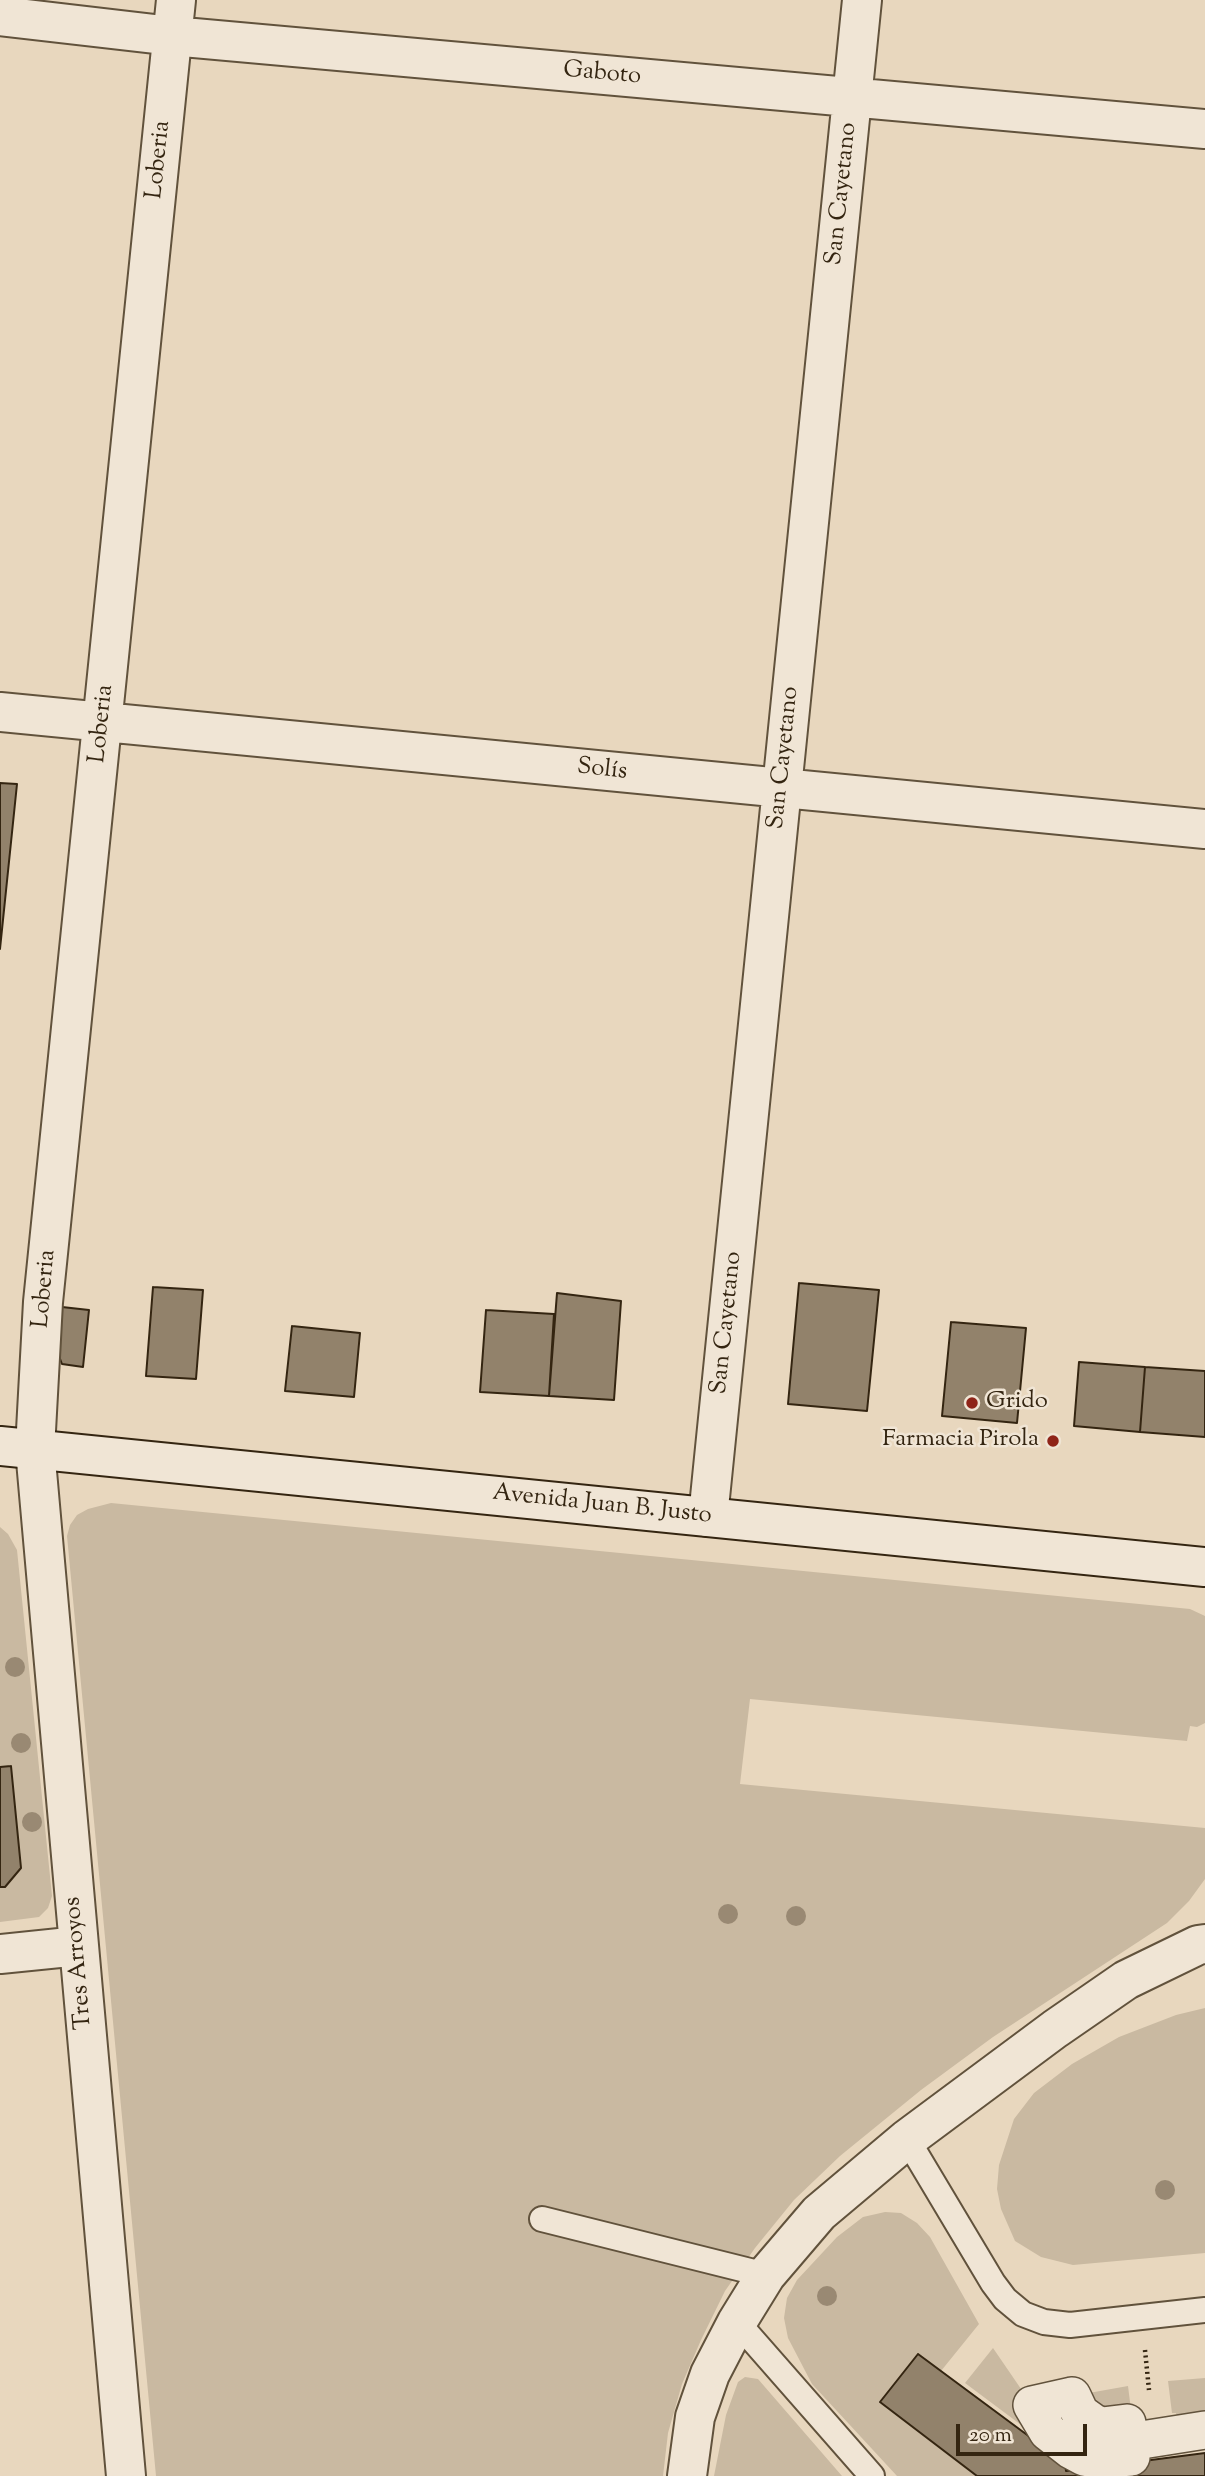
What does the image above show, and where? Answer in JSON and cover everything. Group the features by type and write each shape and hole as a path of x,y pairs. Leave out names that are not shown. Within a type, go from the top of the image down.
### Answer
{"street":[{"name":"San Cayetano","path":"708,1517 862,0"},
{"name":"Gaboto","path":"0,16 174,18 853,98 1205,129"},
{"name":"Loberia","path":"18,1448 43,1302 174,18"},
{"name":"Solís","path":"0,712 1205,829"},
{"name":"Avenida Juan B. Justo","path":"18,1448 1205,1567"},
{"name":"Tres Arroyos","path":"18,1448 79,1946 126,2476"},
{"path":"687,2476 695,2417 710,2374 737,2322 766,2275 819,2213 907,2139 1055,2028 1126,1980 1203,1942"},
{"path":"0,1954 79,1946"},
{"path":"1052,2401 1067,2423 1096,2442 1129,2442 1199,2431"}],"lane":[{"path":"907,2139 993,2283 1005,2300 1023,2314 1044,2322 1070,2325 1205,2309"},
{"path":"542,2219 766,2275"},
{"path":"737,2322 872,2476"}],"shaded area":[{"path":"111,1503 1190,1609 1205,1616 1205,1723 1197,1727 1190,1726 1187,1741 750,1699 740,1784 1205,1828 1205,1879 1189,1901 1167,1923 993,2037 921,2090 840,2156 794,2200 725,2291 701,2340 682,2384 668,2433 663,2476 156,2476 67,1536 77,1515"},
{"path":"0,1527 8,1534 17,1550 52,1896 48,1908 39,1917 0,1922 0,1887 5,1887 21,1868 11,1767 0,1767"},
{"path":"1205,2008 1205,2253 1073,2265 1041,2257 1015,2241 1001,2209 997,2189 999,2165 1014,2119 1034,2093 1072,2064 1119,2037 1176,2015"},
{"path":"885,2212 901,2213 917,2223 930,2237 979,2324 941,2371 918,2354 881,2402 977,2476 897,2476 812,2384 788,2338 784,2318 787,2298 797,2280 837,2237 863,2217"},
{"path":"993,2348 1032,2405 1068,2460 965,2383"},
{"path":"745,2377 758,2379 842,2476 714,2476 726,2415 738,2382"},
{"path":"1205,2378 1205,2411 1177,2417 1176,2413 1172,2413 1168,2381"},
{"path":"1128,2386 1132,2418 1072,2396"}],"building":[{"path":"0,783 17,784 0,949"},
{"path":"799,1283 879,1290 867,1411 788,1404"},
{"path":"153,1287 203,1290 196,1379 146,1376"},
{"path":"557,1293 621,1301 614,1400 549,1396"},
{"path":"62,1307 89,1310 83,1367 62,1364 57,1351"},
{"path":"486,1310 554,1314 549,1396 480,1392"},
{"path":"951,1322 1026,1328 1017,1423 942,1416"},
{"path":"292,1326 360,1333 354,1397 285,1391"},
{"path":"1079,1362 1145,1367 1140,1432 1074,1426"},
{"path":"1145,1367 1205,1371 1205,1437 1140,1432"},
{"path":"11,1766 21,1868 5,1887 0,1887 0,1767"},
{"path":"918,2354 1065,2463 1066,2471 1205,2453 1205,2476 977,2476 880,2402"}],"place":[{"name":"Grido","path":"972,1403"},
{"name":"Farmacia Pirola","path":"1053,1441"}]}
